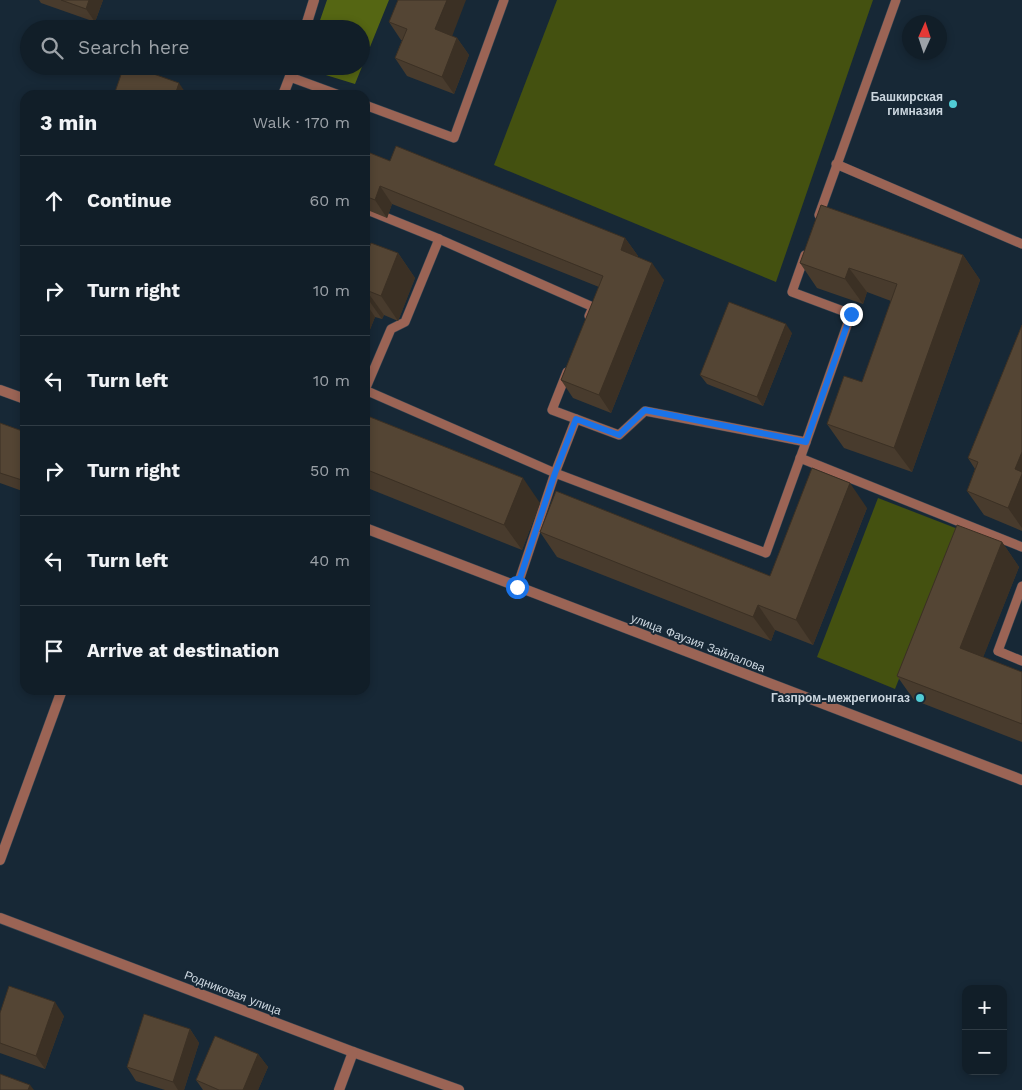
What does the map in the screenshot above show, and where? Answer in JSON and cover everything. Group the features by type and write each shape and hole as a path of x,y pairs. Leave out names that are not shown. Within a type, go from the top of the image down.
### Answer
{"street":[{"path":"308,20 314,0"},
{"path":"285,90 290,77"},
{"path":"0,390 20,397"},
{"name":"улица Фаузия Зайлалова","path":"370,530 1022,780"},
{"path":"0,860 60,695"},
{"name":"Родниковая улица","path":"0,918 353,1052 459,1090"},
{"path":"339,1090 353,1052"}],"lane":[{"path":"370,107 454,138 504,0"},
{"path":"814,228 896,0"},
{"path":"290,77 325,90"},
{"path":"836,164 1022,244"},
{"path":"370,211 593,307 586,324"},
{"path":"370,378 391,329 405,322 439,240"},
{"path":"370,392 555,473 766,553 851,314 792,292 808,246"},
{"path":"569,367 552,410 619,435 645,410 806,442"},
{"path":"517,587 555,473 576,419"},
{"path":"800,458 1022,547"},
{"path":"1022,586 998,651 1022,661"}],"green space":[{"path":"327,0 389,0 370,47 370,20 320,20"},
{"path":"557,0 873,0 776,282 494,165"},
{"path":"326,75 359,75 355,84"},
{"path":"878,498 958,529 895,689 817,657"}],"building":[{"path":"61,0 89,0 86,9"},
{"path":"398,0 447,0 435,29 457,38 442,77 395,58 407,29 389,22"},
{"path":"121,75 156,75 179,83 177,90 116,90"},
{"path":"396,146 625,238 621,250 652,263 599,395 561,380 603,276 380,186 375,200 370,198 370,153 390,161"},
{"path":"821,205 963,255 894,448 827,424 844,376 862,382 897,284 849,268 845,279 800,263"},
{"path":"371,243 398,253 381,296 370,292"},
{"path":"729,302 786,324 757,397 700,375"},
{"path":"1022,325 1022,452 1015,469 1022,472 1022,474 1008,508 967,491 978,462 968,458"},
{"path":"370,417 523,478 504,525 370,471"},
{"path":"0,423 20,430 20,479 0,473"},
{"path":"812,468 850,483 796,620 758,605 753,617 540,532 556,491 770,576"},
{"path":"957,525 1002,542 960,648 1022,672 1022,724 897,676"},
{"path":"9,986 55,1002 36,1056 0,1043 0,1013"},
{"path":"144,1014 190,1029 173,1082 127,1067"},
{"path":"215,1036 258,1054 243,1090 219,1090 196,1080"},
{"path":"0,1074 30,1085 28,1090 0,1090"}],"place":[{"name":"Башкирская гимназия","path":"953,104"},
{"name":"Газпром-межрегионгаз","path":"920,698"}],"route":[{"path":"517,587 555,473 576,419 619,435 645,410 806,442 851,314"}]}
